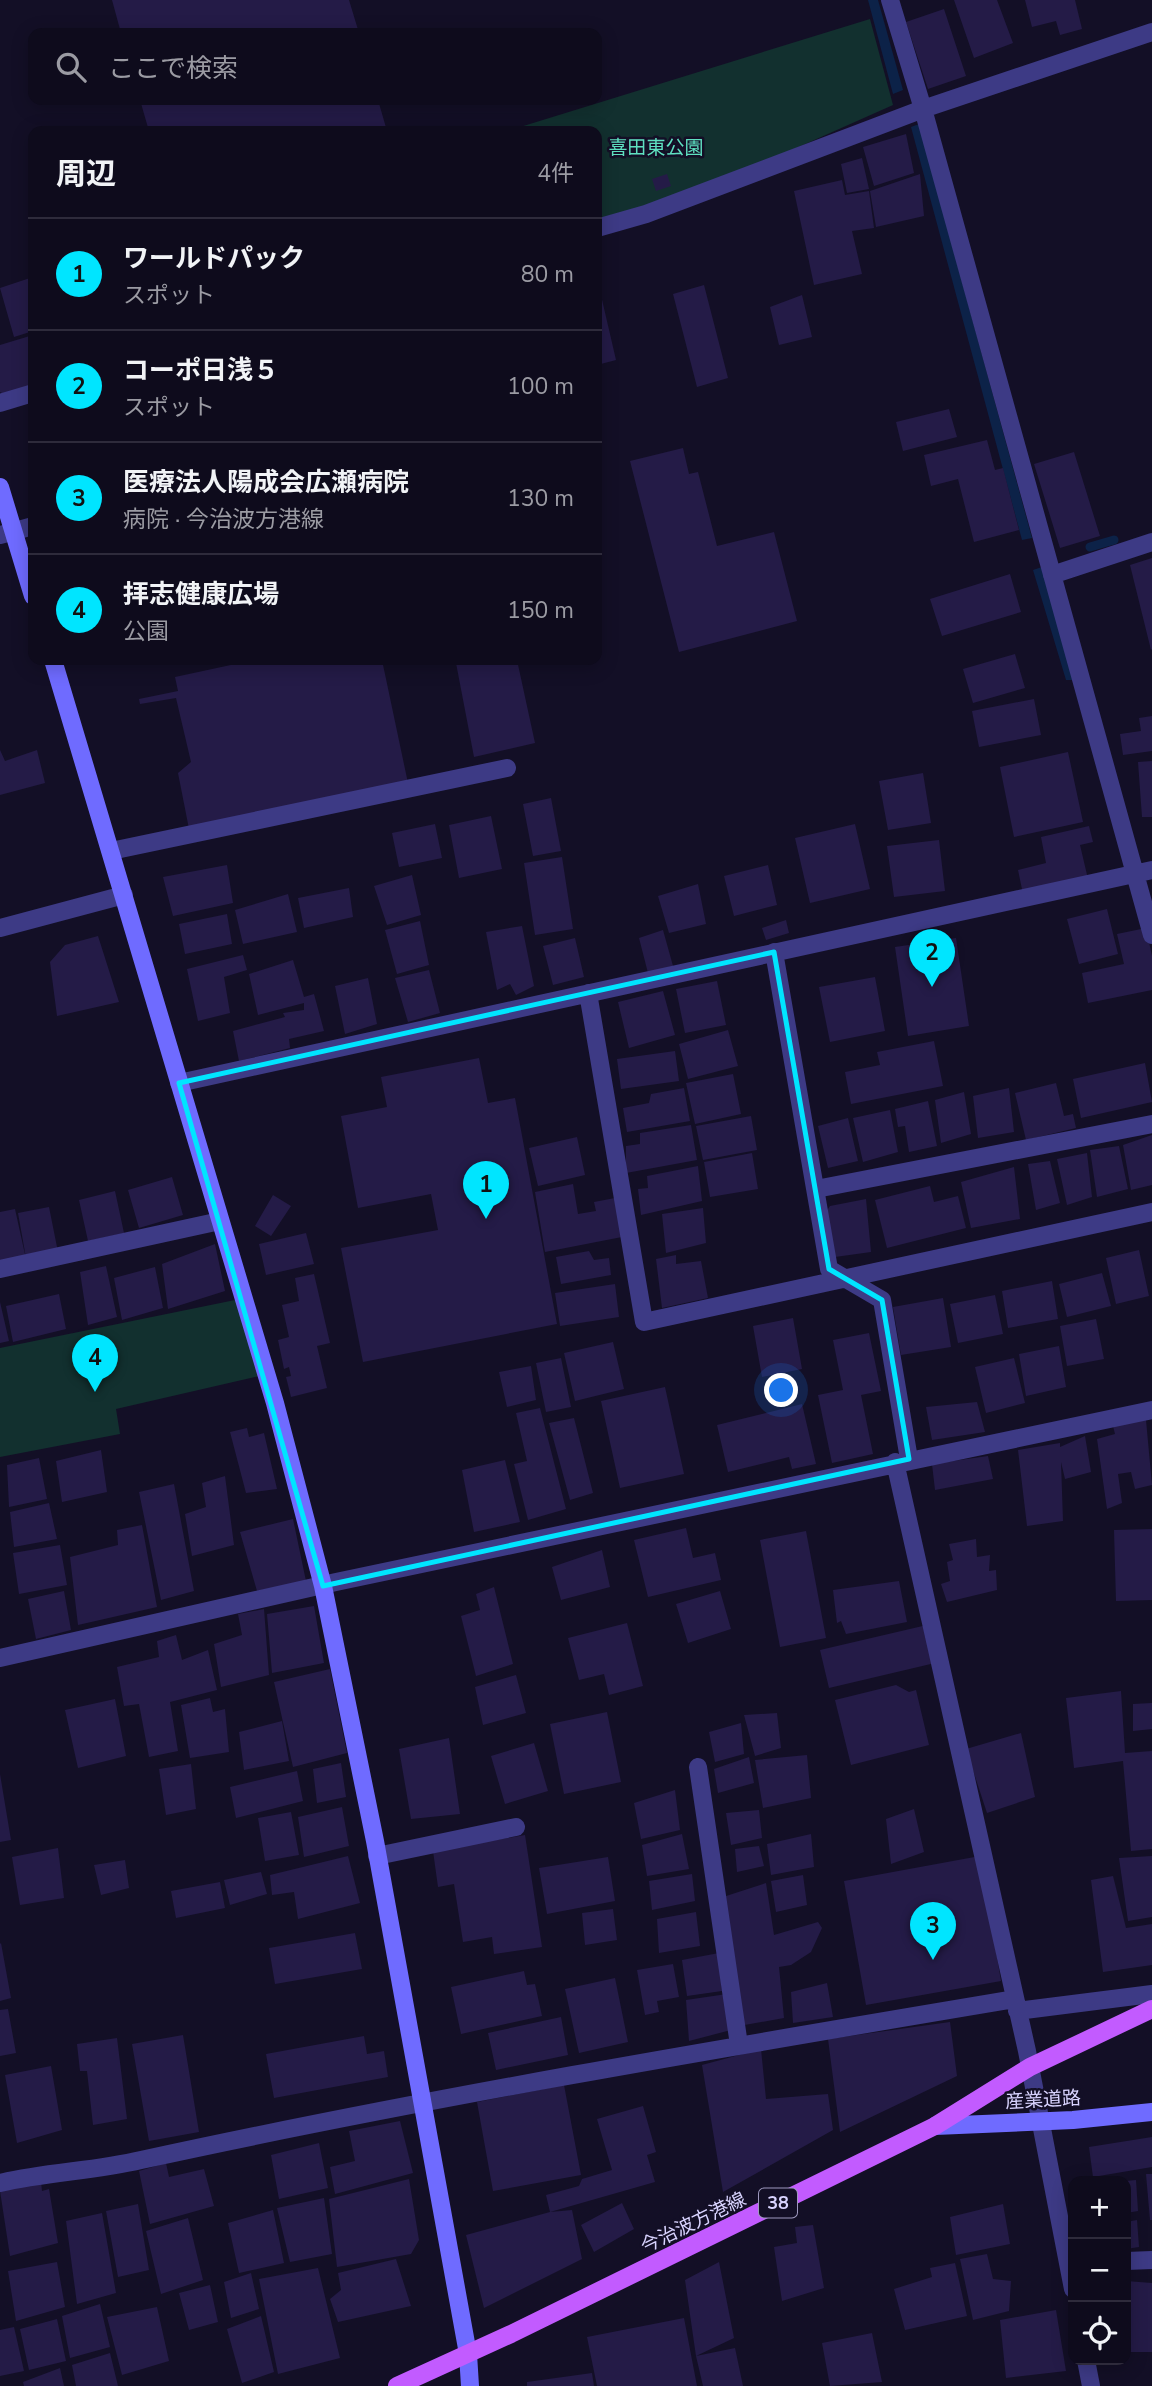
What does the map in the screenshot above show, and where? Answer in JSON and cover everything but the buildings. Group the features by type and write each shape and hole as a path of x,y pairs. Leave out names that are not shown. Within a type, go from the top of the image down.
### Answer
{"main road":[{"name":"今治波方港線","path":"397,2386 936,2126 1030,2067 1152,2010"}],"street":[{"path":"890,0 923,109 1152,935"},
{"path":"602,227 646,214 923,109 1152,32"},
{"path":"0,403 28,395"},
{"path":"0,486 7,533 28,584"},
{"path":"7,533 28,527"},
{"path":"1052,575 1152,542"},
{"path":"55,665 275,1403 323,1586 377,1856 468,2354 470,2386"},
{"path":"111,851 507,768"},
{"path":"179,1083 1152,870"},
{"path":"0,928 124,895"},
{"path":"774,951 830,1269 882,1300 902,1460 1068,2248"},
{"path":"588,993 643,1322 1152,1212"},
{"path":"816,1189 1152,1124"},
{"path":"0,1269 220,1221"},
{"path":"0,1658 902,1460 1152,1409"},
{"path":"698,1768 739,2045"},
{"path":"377,1856 516,1827"},
{"path":"0,2183 138,2161 422,2104 739,2045 1016,2005 1152,1994"},
{"name":"産業道路","path":"936,2126 1152,2112"},
{"path":"1131,2260 1152,2260"},
{"path":"1087,2365 1091,2386"}],"highlighted area":[{"path":"774,952 829,1269 882,1300 909,1459 323,1586 179,1083"}],"green space":[{"name":"喜田東公園","path":"870,19 893,105 659,209 602,226 602,126 523,126 591,105 602,105 602,102"},
{"path":"240,1299 264,1375 116,1409 120,1434 0,1457 0,1348"}],"water":[{"path":"868,0 878,0 903,90 893,94"},
{"path":"919,124 1032,538 1022,540 911,127"},
{"path":"1042,567 1074,680 1066,680 1033,570"}],"waterway":[{"path":"1090,547 1114,540"}],"place":[{"name":"コーポ日浅５","path":"932,987"},
{"name":"ワールドパック","path":"486,1219"},
{"name":"拝志健康広場","path":"95,1392"},
{"name":"医療法人陽成会広瀬病院","path":"933,1960"}]}
